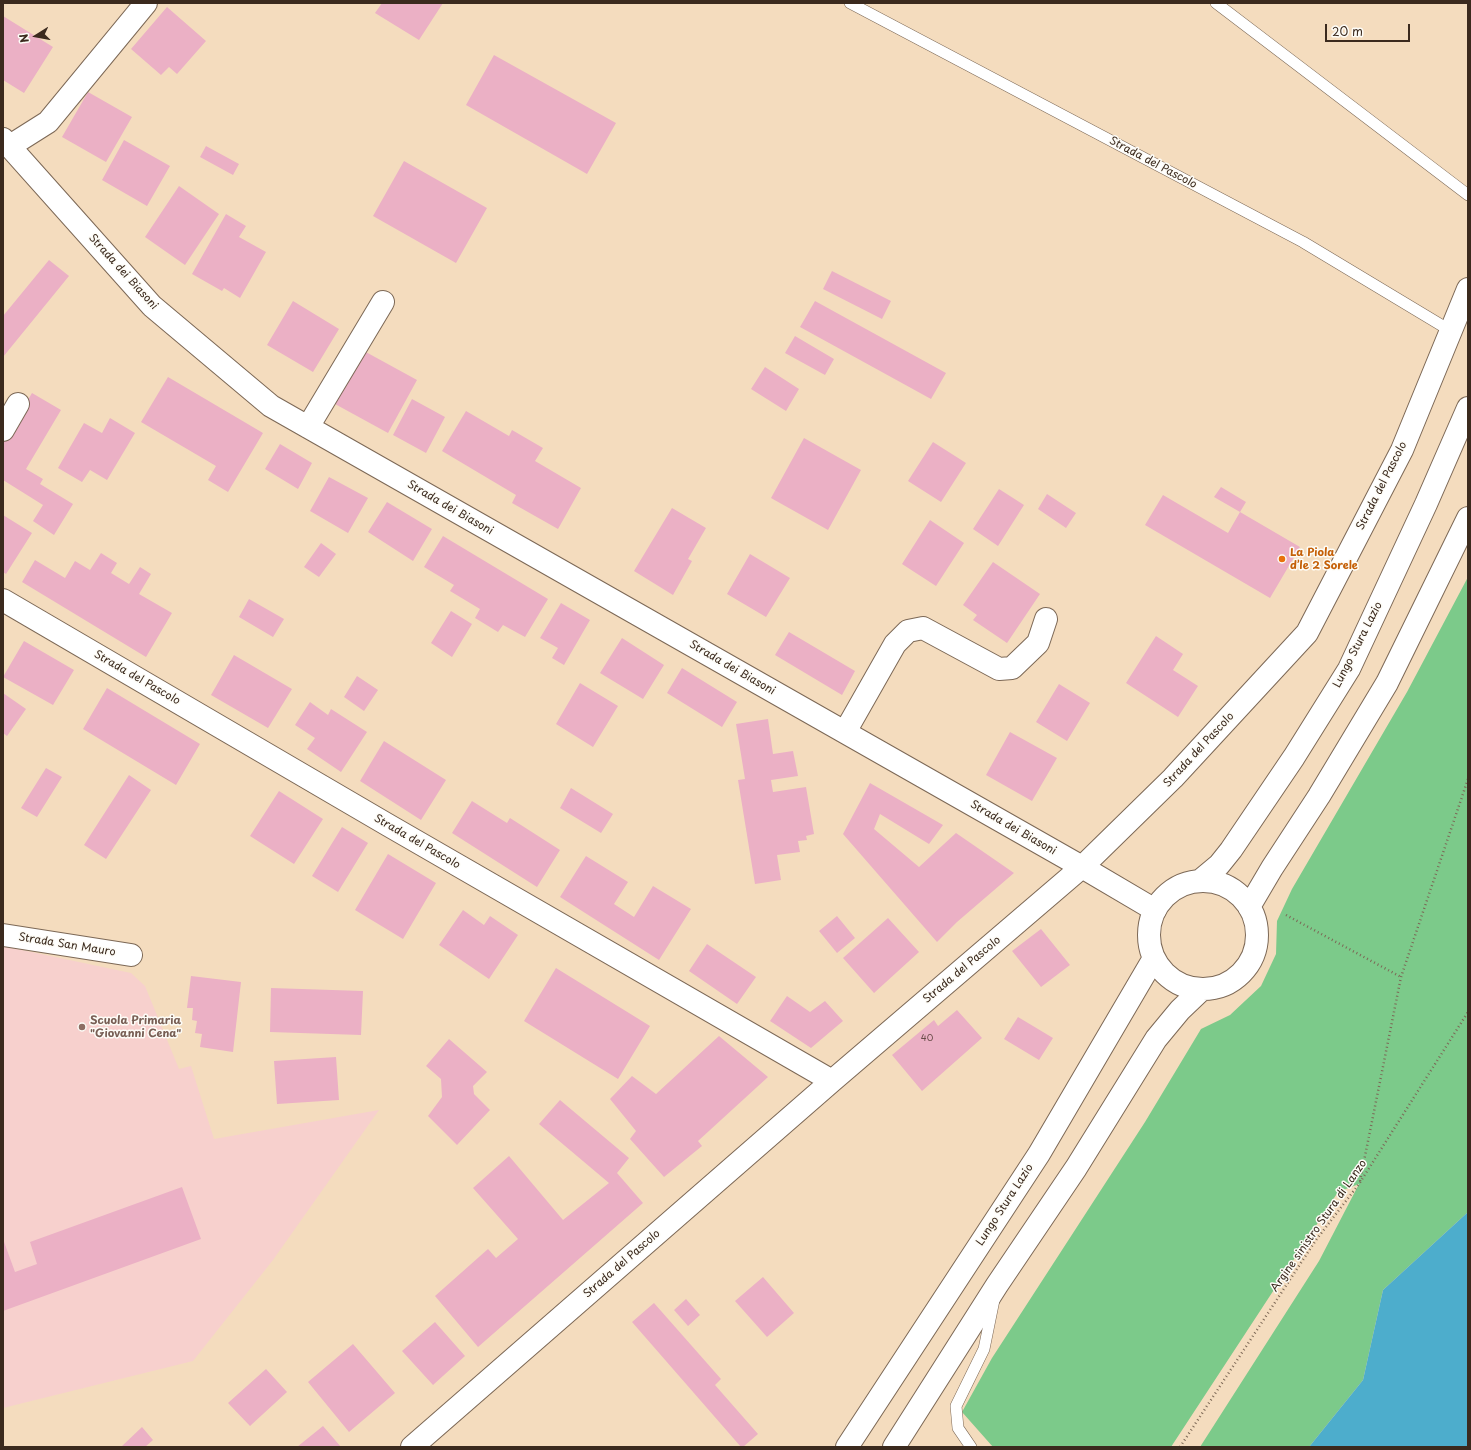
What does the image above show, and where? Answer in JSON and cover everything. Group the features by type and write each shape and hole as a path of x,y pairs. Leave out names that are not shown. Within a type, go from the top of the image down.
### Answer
{"street":[{"name":"Strada dei Biasoni","path":"146,3 48,122 6,142 152,306 271,406 1155,910"},
{"name":"Strada del Pascolo","path":"412,1447 832,1081 1082,867 1173,778 1307,633 1402,450 1468,289"},
{"path":"308,427 383,302"},
{"path":"3,430 18,404"},
{"name":"Lungo Stura Lazio","path":"1201,880 1219,865 1231,850 1294,757 1349,669 1426,504 1468,408"},
{"path":"1249,907 1272,868 1320,796 1387,683 1468,518"},
{"name":"Strada del Pascolo","path":"3,600 388,825 832,1081"},
{"path":"845,732 895,644 908,631 923,628 999,669 1012,668 1038,642 1046,619"},
{"name":"Lungo Stura Lazio","path":"1201,880 1215,881 1238,895 1249,907 1255,924 1256,935 1252,959 1242,974 1227,984 1210,990 1201,990 1176,983 1163,972 1154,958 1149,937 1150,926 1155,910 1165,897 1178,887 1201,880"},
{"name":"Strada San Mauro","path":"3,936 130,955"},
{"name":"Lungo Stura Lazio","path":"847,1447 1039,1154 1154,958"},
{"path":"894,1447 997,1286 1076,1168 1156,1039 1180,1010 1201,990"}],"lane":[{"name":"Strada del Pascolo","path":"850,3 1303,242 1451,331"},
{"path":"1216,3 1468,195"},
{"path":"971,1447 958,1428 956,1406 984,1349 997,1286"}],"path":[{"path":"1359,1184 1401,978 1468,779"},
{"path":"1286,915 1401,978"},
{"name":"Argine sinistro Stura di Lanzo","path":"1180,1447 1316,1240 1359,1184 1468,1012"}],"shaded area":[{"path":"3,946 131,973 145,986 179,1069 191,1066 214,1139 379,1110 273,1260 193,1361 3,1408"}],"green space":[{"path":"1468,577 1468,1212 1383,1290 1363,1380 1309,1447 1200,1447 1319,1261 1359,1184 1338,1192 1171,1447 993,1447 962,1412 992,1358 1145,1122 1201,1029 1230,1015 1261,986 1276,954 1277,921 1292,889 1407,692"}],"water":[{"path":"1468,1212 1468,1447 1309,1447 1363,1380 1383,1290"}],"building":[{"path":"382,3 443,3 419,40 375,13"},
{"path":"167,7 206,41 177,74 169,67 161,75 131,49"},
{"path":"3,16 53,47 24,93 3,80"},
{"path":"494,55 616,123 587,174 466,105"},
{"path":"88,92 132,117 106,162 62,137"},
{"path":"124,140 170,166 147,206 102,180"},
{"path":"206,146 239,164 233,175 200,157"},
{"path":"404,161 487,208 456,263 373,216"},
{"path":"179,186 219,214 185,265 145,237"},
{"path":"226,214 246,226 239,237 266,252 240,298 224,288 222,291 192,274"},
{"path":"49,260 69,276 3,357 3,316"},
{"path":"832,271 891,301 882,319 823,289"},
{"path":"293,301 339,329 313,372 267,345"},
{"path":"815,301 946,373 931,399 800,327"},
{"path":"795,336 834,359 825,375 785,353"},
{"path":"364,351 417,380 388,433 335,404"},
{"path":"765,367 799,389 786,411 751,389"},
{"path":"168,377 263,433 228,492 208,480 216,466 141,422"},
{"path":"32,393 61,410 26,469 43,479 40,484 73,504 54,535 33,521 43,505 3,480 3,442"},
{"path":"412,399 445,417 426,453 393,435"},
{"path":"466,411 509,436 512,430 543,448 535,461 581,488 558,529 512,503 516,495 442,451"},
{"path":"110,418 135,433 107,480 90,470 82,482 58,468 84,423 102,433"},
{"path":"804,438 861,470 828,530 771,498"},
{"path":"933,442 966,463 941,502 908,481"},
{"path":"280,444 312,463 298,489 265,469"},
{"path":"329,477 368,498 348,533 310,511"},
{"path":"1221,487 1246,502 1240,512 1214,497"},
{"path":"999,489 1024,505 998,546 973,529"},
{"path":"1047,494 1076,513 1066,528 1038,509"},
{"path":"1163,495 1228,533 1240,512 1300,547 1270,598 1145,525"},
{"path":"387,502 432,529 413,561 368,532"},
{"path":"672,508 706,528 688,559 692,561 673,595 634,571"},
{"path":"3,515 32,533 6,574 3,572"},
{"path":"930,520 964,543 936,586 902,564"},
{"path":"443,536 548,599 525,637 503,625 498,632 475,618 480,609 450,591 454,585 424,567"},
{"path":"321,543 336,554 319,577 304,567"},
{"path":"101,553 117,563 111,573 129,584 140,567 151,574 139,594 172,613 146,657 22,582 35,560 65,578 75,561 90,570"},
{"path":"750,554 790,578 766,617 727,594"},
{"path":"993,562 1040,594 1007,643 973,620 977,615 963,605"},
{"path":"249,599 284,619 273,637 239,617"},
{"path":"561,603 590,620 564,665 552,658 558,648 540,638"},
{"path":"451,611 472,624 452,657 431,643"},
{"path":"789,632 855,671 842,695 775,655"},
{"path":"1156,636 1183,654 1173,670 1198,686 1178,717 1126,683"},
{"path":"622,638 664,665 643,699 600,673"},
{"path":"24,641 74,670 53,705 3,677"},
{"path":"234,655 292,689 268,728 211,695"},
{"path":"682,668 737,702 722,727 667,693"},
{"path":"357,676 378,690 364,711 344,697"},
{"path":"580,683 618,706 593,747 556,724"},
{"path":"1059,684 1090,703 1067,741 1036,722"},
{"path":"107,688 200,744 176,785 83,729"},
{"path":"3,693 26,709 7,736 3,733"},
{"path":"310,702 328,715 331,709 367,732 341,772 307,749 315,738 295,725"},
{"path":"768,719 773,754 793,751 798,776 771,780 773,792 806,787 814,834 806,836 807,840 798,841 800,852 777,855 781,880 755,884 738,780 745,779 736,724"},
{"path":"1010,732 1057,758 1032,801 986,775"},
{"path":"384,741 446,780 421,820 360,781"},
{"path":"46,768 62,777 37,817 21,808"},
{"path":"129,775 151,790 106,859 84,845"},
{"path":"870,783 943,825 929,844 880,814 874,829 919,867 956,833 1014,873 957,922 937,942 843,834"},
{"path":"571,788 613,814 601,833 560,808"},
{"path":"279,791 323,819 294,864 250,836"},
{"path":"472,801 507,823 510,818 560,850 537,887 452,833"},
{"path":"342,827 368,843 338,892 312,876"},
{"path":"388,854 436,883 403,939 355,910"},
{"path":"586,856 628,882 614,904 634,917 653,886 691,909 659,960 560,897"},
{"path":"463,910 484,925 490,916 518,935 489,979 439,945"},
{"path":"837,916 855,938 837,953 819,931"},
{"path":"888,918 919,952 874,993 843,958"},
{"path":"1041,929 1070,965 1041,987 1012,951"},
{"path":"707,944 756,977 737,1004 689,971"},
{"path":"556,968 650,1026 618,1079 524,1021"},
{"path":"191,976 241,982 233,1052 200,1047 202,1034 195,1033 197,1021 192,1020 193,1008 187,1008"},
{"path":"271,988 363,991 361,1035 270,1032"},
{"path":"787,996 810,1012 825,1001 843,1021 811,1048 770,1021"},
{"path":"957,1010 982,1038 922,1091 892,1055 934,1020 938,1026"},
{"path":"1018,1017 1053,1038 1039,1060 1004,1039"},
{"path":"719,1036 768,1077 698,1141 702,1146 664,1177 630,1139 636,1131 610,1099 632,1076 656,1094"},
{"path":"449,1039 487,1072 473,1086 474,1094 490,1110 457,1145 428,1116 442,1097 441,1079 426,1066"},
{"path":"336,1057 339,1100 277,1104 274,1061"},
{"path":"560,1100 629,1158 617,1173 643,1203 478,1347 435,1296 488,1249 496,1258 518,1239 473,1188 509,1156 563,1220 609,1183 539,1124"},
{"path":"182,1187 201,1239 3,1311 3,1239 15,1272 37,1264 30,1242"},
{"path":"763,1277 794,1313 767,1337 735,1301"},
{"path":"686,1299 700,1315 688,1326 674,1310"},
{"path":"654,1303 721,1379 715,1385 758,1434 743,1447 741,1447 632,1322"},
{"path":"435,1322 465,1356 433,1385 402,1351"},
{"path":"353,1344 395,1393 349,1432 308,1382"},
{"path":"266,1369 287,1392 250,1426 228,1403"},
{"path":"323,1426 341,1447 297,1447"},
{"path":"142,1427 153,1440 145,1447 121,1447"}],"place":[{"name":"La Piola d’le 2 Sorele","path":"1282,559"},
{"name":"Scuola Primaria \"Giovanni Cena\"","path":"82,1027"}]}
